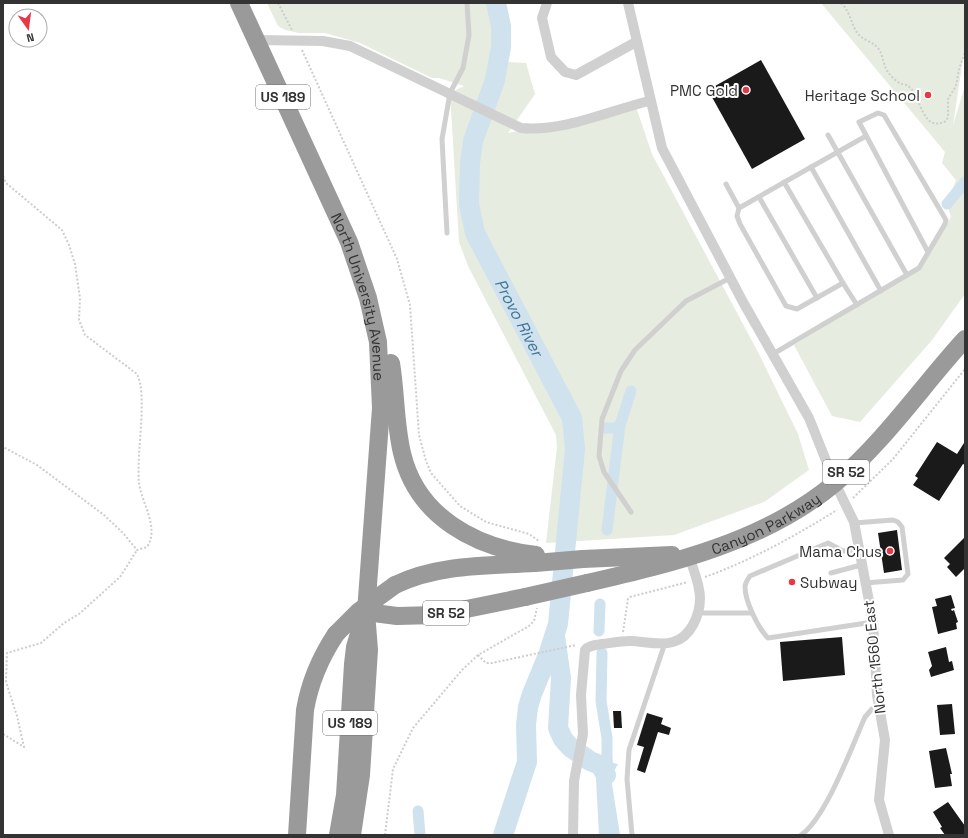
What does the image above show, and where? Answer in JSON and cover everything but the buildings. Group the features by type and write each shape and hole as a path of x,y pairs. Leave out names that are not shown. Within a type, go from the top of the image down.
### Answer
{"highway":[{"name":"North University Avenue","path":"239,3 349,242 359,267 374,320 379,349 381,392 366,612"},
{"path":"374,320 384,341 391,365 402,454 412,481 423,498 441,518 470,537 500,549 535,559"},
{"name":"Canyon Parkway","path":"366,612 397,616 437,615 525,597 662,565 765,528 793,512 835,483 881,437 965,339"},
{"name":"Canyon Parkway","path":"535,559 583,559 652,555 689,556"},
{"path":"297,835 305,710 308,692 319,663 336,634 366,605 395,585 417,576 434,571 535,559"},
{"name":"US 189","path":"338,835 346,788 355,647 366,612"},
{"name":"US 189","path":"352,835 361,774 364,735 369,650 366,612"}],"street":[{"path":"546,3 542,18 551,57 565,72 576,75 636,42"},
{"name":"North 1560 East","path":"628,3 649,101 662,148 730,278 809,418 835,483 854,523 873,622 877,695 885,740 879,800 889,835"},
{"path":"256,40 323,41 350,46 521,128 530,129 571,123 649,101"},
{"path":"573,835 576,765 583,729 581,694 586,648 621,641 673,642 687,633 692,628 700,599 689,556"}],"lane":[{"path":"447,233 442,139 450,93 463,68 469,35 468,3"},
{"path":"773,354 919,268 945,224 946,220 884,115 878,113 859,122 928,252"},
{"path":"828,135 906,275"},
{"path":"739,208 866,136"},
{"path":"811,167 881,290"},
{"path":"784,182 857,305"},
{"path":"726,184 739,208 737,216 740,224 786,306 797,309 843,283"},
{"path":"759,197 816,298"},
{"path":"631,512 604,472 598,456 600,428 621,371 635,350 686,301 730,278"},
{"path":"854,523 893,520 898,522 902,528 908,574 902,580 865,583"},
{"path":"858,550 843,551 828,543 750,576 745,587 752,613 761,631 768,638 873,622"},
{"path":"831,573 861,564"},
{"path":"697,613 752,613"},
{"path":"632,835 626,779 629,750 665,643"},
{"path":"801,835 807,831 828,798 865,716 872,709 879,708"}],"path":[{"path":"278,3 297,40 384,228 405,282 412,320 419,435"},
{"path":"841,3 851,16 858,34 876,46 882,56 887,70 894,79 900,84 907,85 917,96 920,110 926,118 935,124 941,124 946,121 948,116 948,99 956,86 959,69 965,52"},
{"path":"3,176 6,182 62,230 73,257 79,283 79,320 85,335 137,374 140,380 139,482 152,528 151,540 147,547 137,550 120,577 80,614 64,623 41,643 7,653 6,682 18,716 24,747 3,734"},
{"path":"861,490 893,458 965,369"},
{"path":"3,447 37,465 104,515 123,533 137,550"},
{"path":"621,635 630,597 696,580 728,569 769,550 826,517"},
{"path":"385,835 393,768 413,728 462,670 478,655 489,664 582,644"}],"shaded area":[{"path":"267,3 506,3 506,62 526,63 535,94 508,133 635,104 652,154 759,354 798,434 809,470 764,502 674,535 546,543 557,447 556,435 468,266 459,242 450,93 464,86 439,78 432,78 360,43 325,33 299,33 285,30 278,26"},
{"path":"821,3 965,3 965,46 953,125 965,86 965,294 932,340 860,422 832,416 794,345 920,269 951,217 947,204 956,180 942,163 945,152"}],"water":[{"path":"611,749 613,763 618,764 612,775 612,784 620,835 599,835 596,779 603,753 605,753 605,750"}],"waterway":[{"name":"Provo River","path":"496,3 501,26 501,47 495,80 473,141 470,163 469,204 475,233 572,418 575,449 558,624 528,707 526,725 527,762 503,835"},
{"path":"947,204 965,182"},
{"path":"607,530 620,425 631,391"},
{"path":"606,428 616,428 620,425"},
{"path":"599,631 600,604"},
{"name":"Provo River","path":"555,636 561,678 558,728 563,739 570,747 590,761 600,765 606,775"},
{"path":"602,653 601,701 607,738 607,763"},
{"path":"418,811 420,835"}],"place":[{"name":"PMC Gold","path":"746,90"},
{"name":"Heritage School","path":"928,95"},
{"name":"Mama Chus","path":"890,551"},
{"name":"Subway","path":"792,582"}]}
